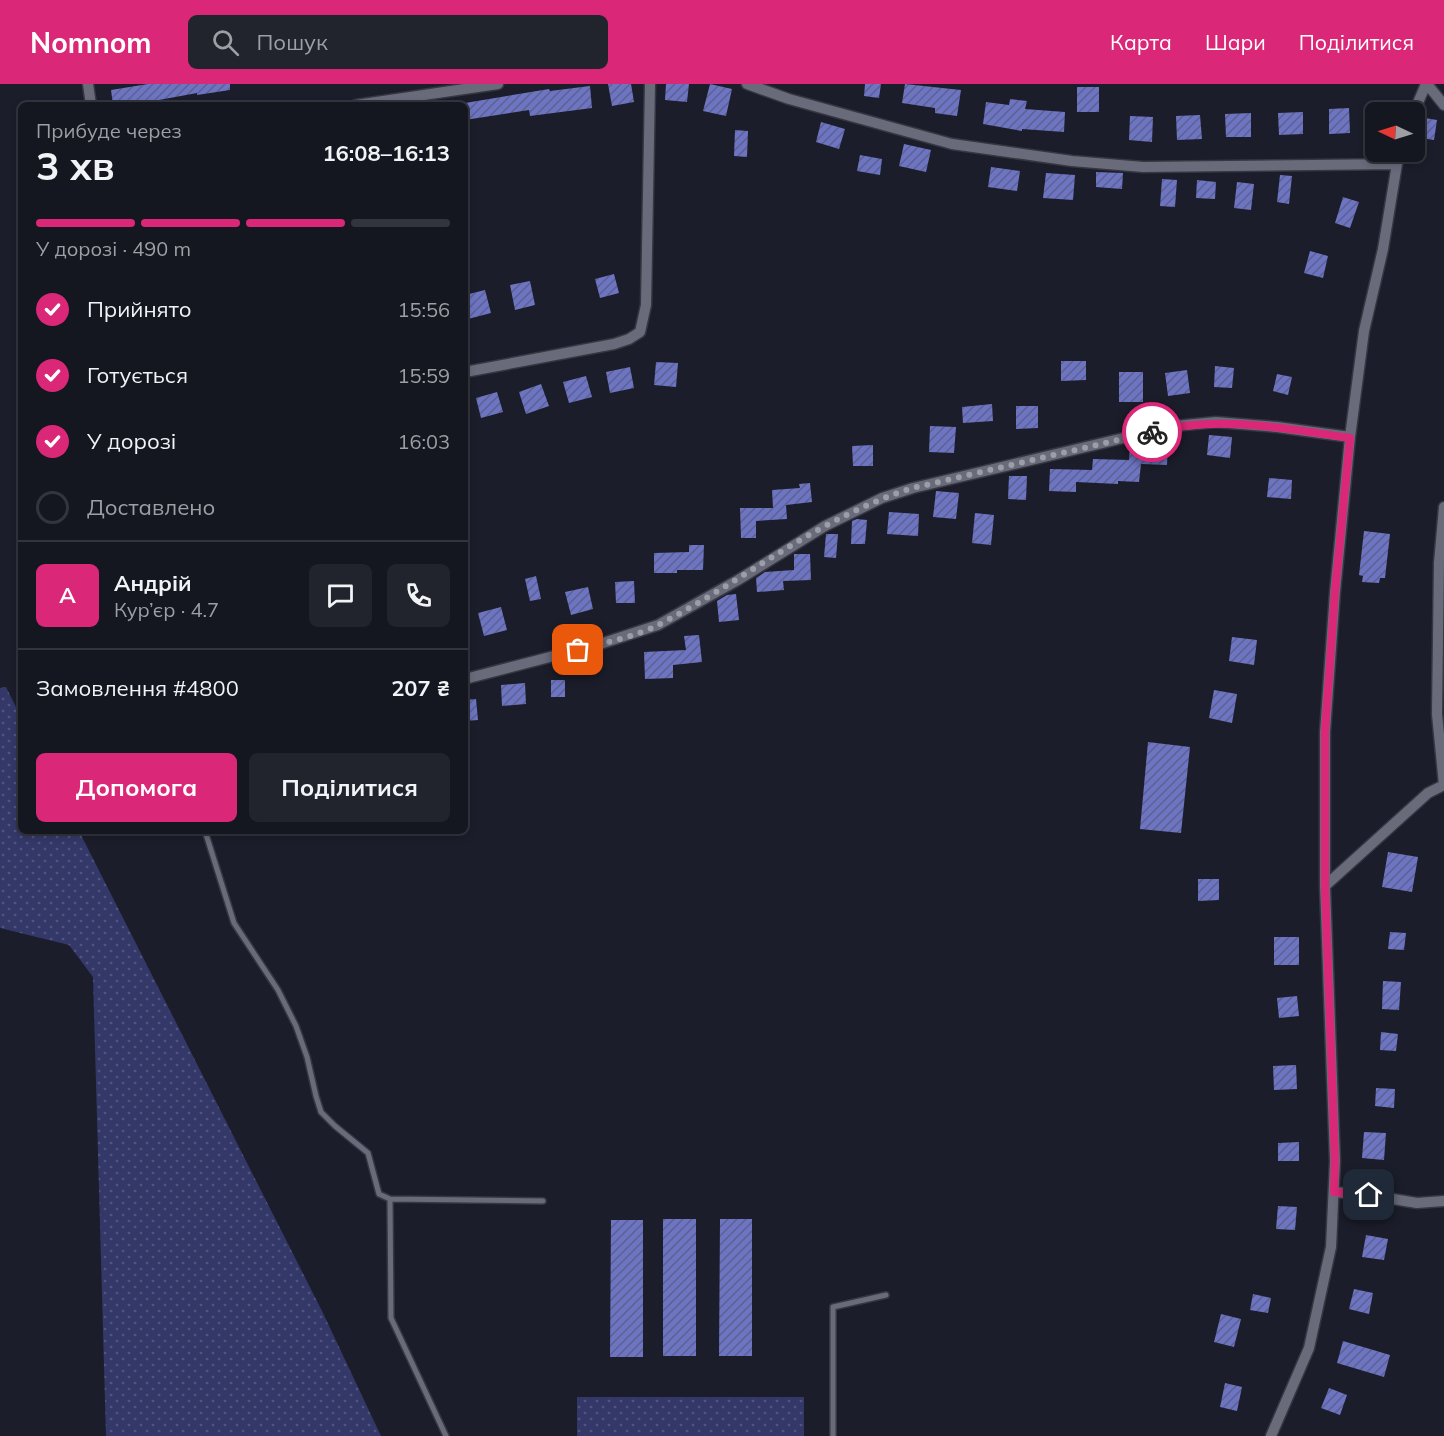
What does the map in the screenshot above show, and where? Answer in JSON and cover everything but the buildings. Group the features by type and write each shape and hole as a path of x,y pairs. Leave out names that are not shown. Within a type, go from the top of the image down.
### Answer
{"street":[{"path":"88,84 91,102"},
{"path":"376,102 498,84"},
{"path":"468,371 614,344 640,332 646,304 650,84"},
{"path":"747,84 789,99 952,144 1072,161 1143,167 1397,164 1383,249 1364,331 1350,438 1335,592 1325,732 1325,886 1335,1161 1331,1247 1309,1348 1271,1436"},
{"path":"1418,102 1426,84 1444,105"},
{"path":"468,678 600,644 658,625 738,580 825,526 882,498 913,488 1174,426 1216,422 1277,427 1350,438"},
{"path":"1325,886 1428,793 1444,785 1437,702 1439,563 1444,507"},
{"path":"1334,1192 1417,1203 1444,1200"}],"lane":[{"path":"206,834 234,923 278,990 296,1026 308,1058 321,1112 368,1153 379,1194 390,1199 543,1202"},
{"path":"390,1199 391,1318 446,1436"},
{"path":"833,1436 833,1307 886,1295"}],"shaded area":[{"path":"6,687 18,711 18,834 81,834 322,1311 381,1436 106,1436 93,977 69,945 0,928 0,688"},
{"path":"577,1397 804,1397 804,1436 577,1436"}],"way so far":[{"path":"578,650 658,625 738,580 825,526 882,498 913,488 1152,432"}],"route":[{"path":"1152,432 1174,426 1216,422 1277,427 1350,438 1335,592 1325,732 1328,1012 1335,1161 1334,1192 1369,1195"}]}
